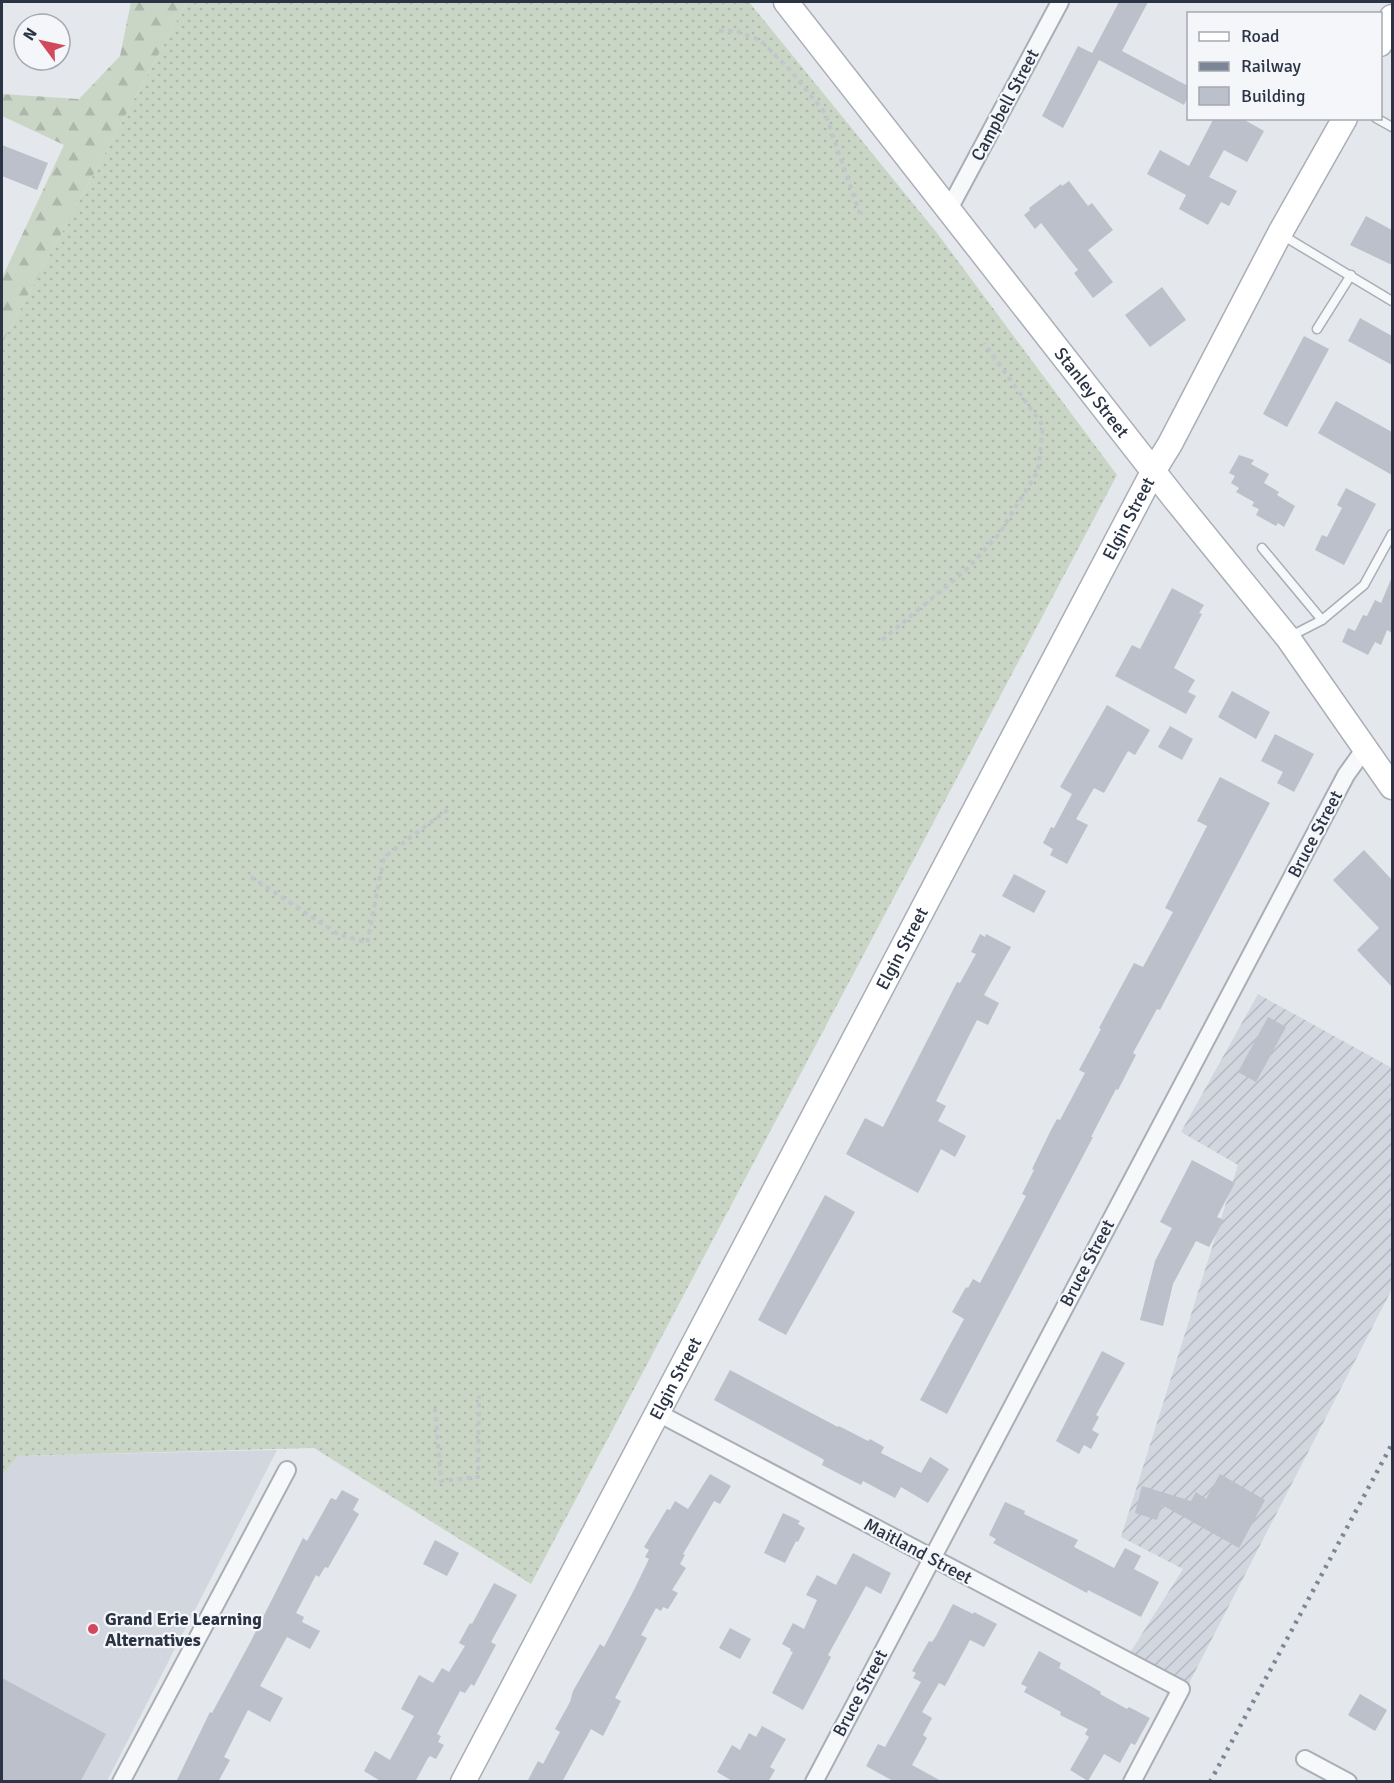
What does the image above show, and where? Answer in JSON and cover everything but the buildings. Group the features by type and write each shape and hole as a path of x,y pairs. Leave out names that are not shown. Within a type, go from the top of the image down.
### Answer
{"main road":[{"name":"Stanley Street","path":"786,2 1175,499 1288,638 1389,776"},
{"path":"1382,40 1392,17"},
{"name":"Elgin Street","path":"463,1782 1154,470 1170,444 1280,233 1344,120"}],"street":[{"name":"Campbell Street","path":"949,209 1060,2"},
{"name":"Bruce Street","path":"814,1782 1346,776 1366,747"},
{"name":"Maitland Street","path":"656,1412 1180,1689 1132,1782"},
{"path":"121,1782 287,1470"},
{"path":"1305,1759 1348,1782"}],"lane":[{"path":"1280,233 1392,301"},
{"path":"1317,329 1351,275"},
{"path":"1288,638 1322,620 1364,585 1392,535"},
{"path":"1262,548 1322,620"}],"path":[{"path":"719,31 736,30 760,40 790,70 825,113 860,214"},
{"path":"882,640 975,560 999,534 1038,471 1043,426 984,343"},
{"path":"251,877 338,934 367,943 384,857 450,808"},
{"path":"435,1408 441,1481 478,1477 479,1396"}],"shaded area":[{"path":"1258,994 1392,1068 1392,1289 1185,1691 1126,1659 1183,1569 1121,1537 1238,1165 1181,1132"},
{"name":"Grand Erie Learning Alternatives","path":"277,1450 107,1781 2,1782 2,1476 18,1456"}],"green space":[{"path":"131,2 187,2 2,343 2,278 64,145 2,116 2,94 79,99 120,56"},
{"path":"187,2 749,2 937,233 1117,475 531,1584 314,1448 18,1456 2,1476 2,343"}],"railway":[{"path":"1210,1782 1392,1444"}],"place":[{"name":"Grand Erie Learning Alternatives","path":"93,1629"}]}
